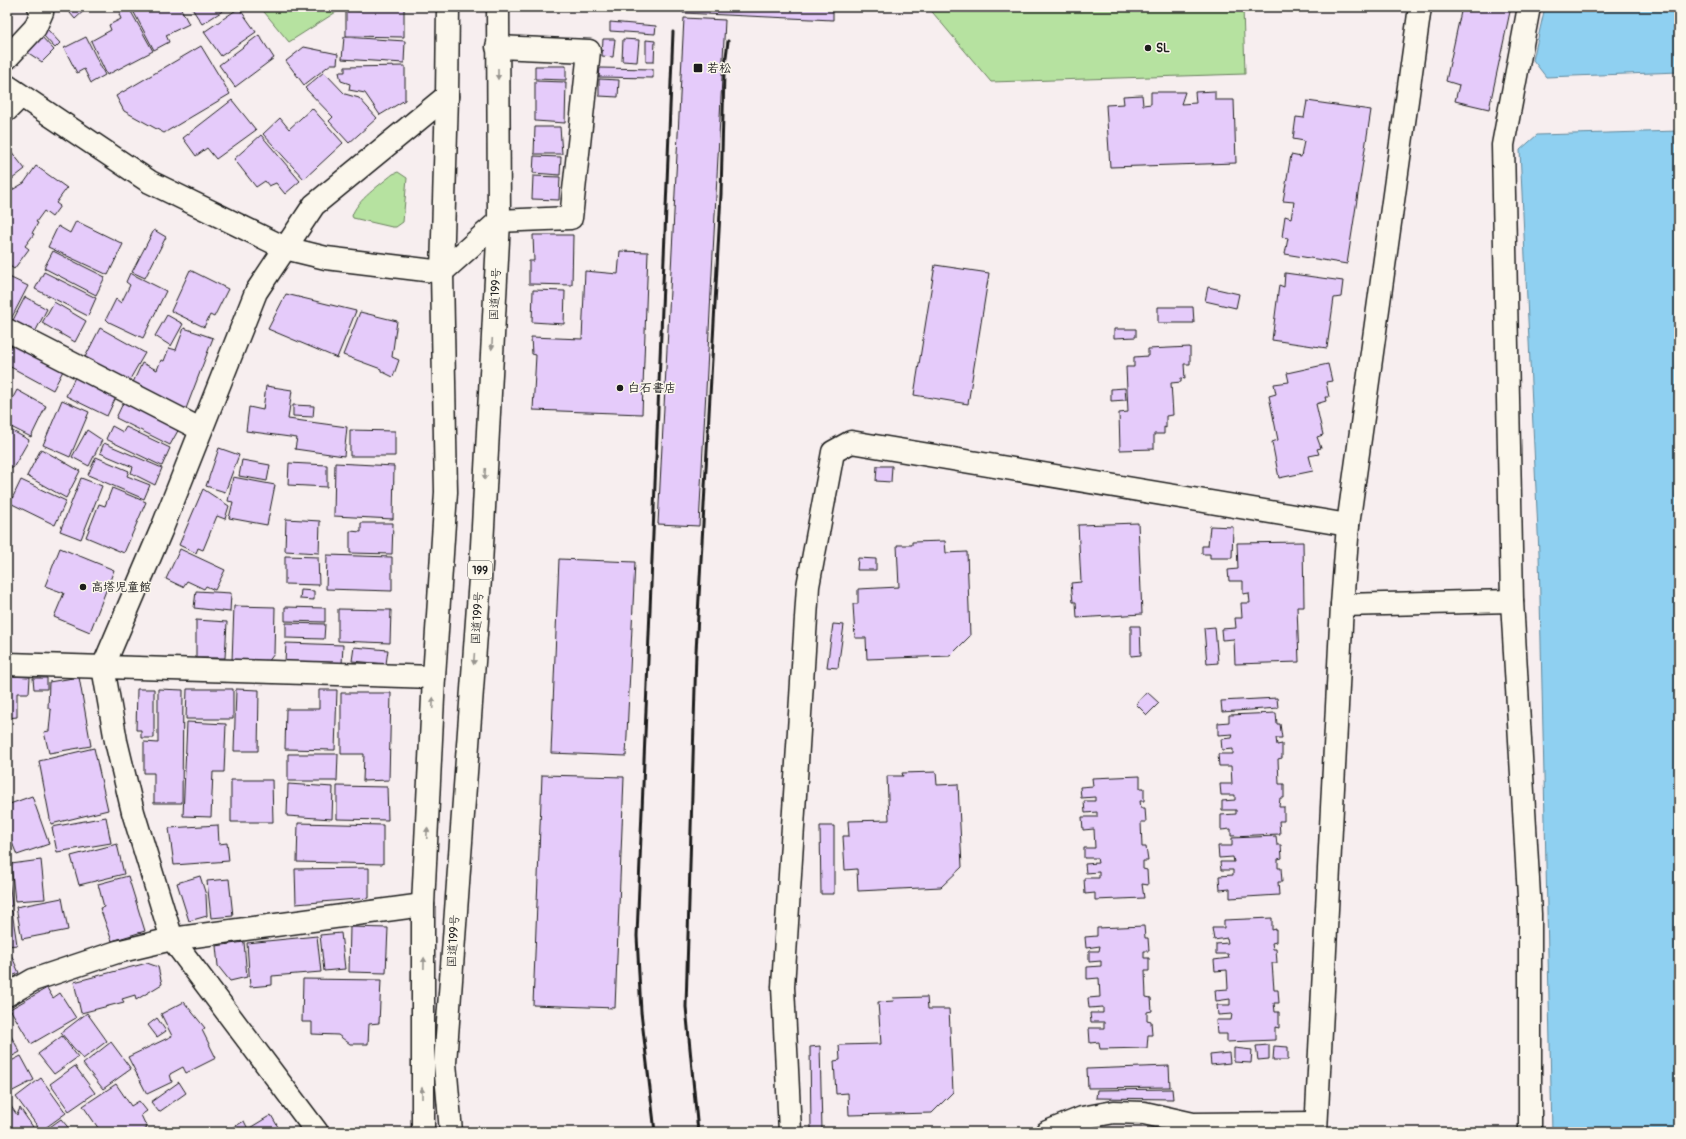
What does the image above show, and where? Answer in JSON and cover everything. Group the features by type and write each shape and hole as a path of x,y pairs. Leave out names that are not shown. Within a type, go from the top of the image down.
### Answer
{"main road":[{"path":"7,58 35,28 42,12 39,7"},
{"path":"423,1132 423,905 434,677 446,492 442,272 448,7"},
{"name":"国道199号","path":"451,1132 445,1063 481,565 499,221 498,7"},
{"path":"1048,1132 1082,1118 1114,1112 1144,1113 1193,1124 1316,1128 1342,605 1348,525 1420,7"},
{"path":"1529,7 1503,145 1512,601 1530,914 1530,1132"},
{"path":"12,97 150,182 285,248 326,258 442,272 499,221 571,218 589,51 497,47"},
{"path":"317,1132 172,939 133,812 116,740 103,667 163,526 256,292 314,205 447,96"},
{"path":"7,330 200,430"},
{"path":"790,1132 783,987 808,586 833,452 851,442 1348,525"},
{"path":"1342,605 1512,601"},
{"path":"7,664 434,677"},
{"path":"7,995 33,980 117,952 172,939 423,905"}],"green space":[{"path":"260,7 344,7 289,42"},
{"path":"928,7 1243,7 1245,74 991,82"},
{"path":"398,172 407,178 403,222 396,227 392,227 353,218 352,216 354,210 358,205 376,188 393,174"}],"water":[{"path":"1545,7 1679,7 1679,72 1546,77 1533,60"},
{"path":"1679,131 1679,1132 1552,1132 1539,553 1520,150 1537,135"}],"building":[{"path":"65,7 86,7 87,8 75,19"},
{"path":"131,7 180,7 189,24 166,35 169,42 154,50"},
{"path":"191,7 229,7 202,24"},
{"path":"361,7 404,7 404,37 346,36 346,10 361,11"},
{"path":"683,7 833,8 833,20 683,13"},
{"path":"1462,7 1511,7 1489,109 1455,101 1459,85 1446,81"},
{"path":"129,8 153,51 107,75 91,41 111,30 109,25 121,19 119,14"},
{"path":"239,8 256,32 221,56 204,32"},
{"path":"684,18 725,20 699,526 658,524"},
{"path":"610,22 656,26 655,34 610,31"},
{"path":"47,29 60,43 55,48 42,34"},
{"path":"40,35 54,50 42,62 27,52"},
{"path":"259,35 274,58 235,87 219,65"},
{"path":"86,37 105,75 91,83 84,69 77,73 64,48"},
{"path":"344,37 405,41 404,63 342,59"},
{"path":"603,39 615,39 613,57 602,56"},
{"path":"623,39 639,40 637,62 622,61"},
{"path":"646,40 655,41 654,62 646,62"},
{"path":"201,46 230,94 164,133 124,111 116,96"},
{"path":"304,47 338,54 337,64 331,64 304,85 286,61"},
{"path":"405,66 405,100 380,115 365,93 349,90 350,84 341,81 339,72 345,72 345,67"},
{"path":"535,66 566,66 566,80 535,79"},
{"path":"600,68 653,69 653,78 599,77"},
{"path":"324,72 345,94 359,98 377,118 349,143 329,121 333,117 305,88"},
{"path":"599,79 619,80 618,97 599,96"},
{"path":"535,81 566,82 565,123 535,121"},
{"path":"1215,91 1215,100 1234,100 1236,163 1110,167 1106,105 1124,104 1123,96 1142,95 1143,105 1151,104 1151,92 1185,92 1181,104 1196,103 1195,92"},
{"path":"232,100 256,130 216,159 207,148 196,156 183,138"},
{"path":"1307,101 1371,110 1347,264 1285,254 1288,238 1282,237 1285,216 1291,218 1294,202 1283,201 1291,155 1301,157 1304,141 1293,139 1296,117 1304,118"},
{"path":"312,108 343,143 304,179 263,134 280,118 289,129"},
{"path":"535,127 560,127 562,154 534,154"},
{"path":"261,135 300,181 285,194 276,183 269,186 265,181 256,187 234,159"},
{"path":"7,146 25,169 7,183"},
{"path":"534,156 561,157 560,175 533,173"},
{"path":"36,166 67,188 56,203 60,206 52,217 44,211 36,222 38,223 32,233 34,234 25,246 29,249 14,269 7,264 7,193 24,183"},
{"path":"533,176 560,177 559,200 532,199"},
{"path":"76,221 123,244 108,275 48,247 58,226 70,233"},
{"path":"154,230 166,237 145,278 132,272"},
{"path":"533,235 573,235 572,285 529,284 529,261 534,261"},
{"path":"53,251 105,277 96,295 44,268"},
{"path":"620,251 648,252 642,414 533,410 536,355 532,354 531,337 582,339 585,271 618,274"},
{"path":"935,265 989,273 968,404 914,395"},
{"path":"190,270 228,289 214,317 210,315 204,327 171,311"},
{"path":"44,272 96,298 88,316 35,289"},
{"path":"130,273 166,291 143,338 109,322 106,319 116,299 121,303 130,285 126,282"},
{"path":"1285,273 1343,281 1341,297 1334,298 1327,348 1272,340 1279,285 1284,287"},
{"path":"7,276 28,286 10,321 7,320"},
{"path":"1208,287 1239,294 1236,308 1205,301"},
{"path":"533,290 565,291 564,324 532,322"},
{"path":"286,294 356,311 337,358 268,329"},
{"path":"25,297 47,309 33,336 11,324"},
{"path":"54,302 86,321 75,342 42,323"},
{"path":"1158,307 1193,307 1194,323 1158,323"},
{"path":"360,312 397,321 392,357 399,360 393,377 381,371 381,369 343,355"},
{"path":"167,315 183,324 171,346 155,336"},
{"path":"100,328 145,353 126,386 82,363"},
{"path":"184,328 213,338 184,414 130,389 142,363 157,370 161,360 164,361 169,348 176,350"},
{"path":"1114,329 1136,329 1136,337 1114,338"},
{"path":"12,341 64,369 53,390 7,365 10,358 7,357 7,348"},
{"path":"1190,347 1190,364 1184,364 1185,379 1181,378 1181,382 1171,383 1173,415 1166,416 1166,428 1164,427 1164,434 1154,434 1154,449 1120,450 1119,413 1128,412 1126,367 1134,367 1134,357 1148,356 1148,349"},
{"path":"1328,364 1332,381 1326,382 1329,397 1325,397 1326,401 1316,404 1323,435 1317,437 1321,448 1317,449 1319,454 1309,456 1313,471 1279,478 1272,442 1278,440 1269,396 1276,394 1274,384 1289,382 1287,373"},
{"path":"76,375 117,395 107,416 66,396"},
{"path":"266,386 292,390 288,419 347,427 344,456 295,449 297,438 246,431 249,407 263,410"},
{"path":"1125,388 1126,400 1111,401 1111,389"},
{"path":"17,390 46,406 31,437 7,425 7,409"},
{"path":"125,399 180,427 170,445 116,418"},
{"path":"62,400 89,412 70,457 43,445"},
{"path":"293,405 314,406 313,417 293,416"},
{"path":"112,426 123,432 126,427 170,448 162,466 106,439"},
{"path":"7,428 29,440 13,468 7,465"},
{"path":"87,430 102,440 89,466 72,457"},
{"path":"350,430 395,431 395,456 350,456"},
{"path":"104,443 162,468 155,485 131,473 133,467 100,453"},
{"path":"219,448 239,455 225,492 206,486"},
{"path":"41,449 80,471 66,498 27,476"},
{"path":"96,457 129,471 127,476 150,485 144,499 88,475"},
{"path":"242,460 270,465 267,481 239,476"},
{"path":"289,463 327,465 327,487 288,485"},
{"path":"335,463 394,466 393,519 334,516"},
{"path":"877,466 892,466 891,482 876,481"},
{"path":"233,477 275,485 267,525 229,518 233,502 228,501"},
{"path":"81,478 102,486 81,539 60,531"},
{"path":"21,480 66,501 55,525 10,503"},
{"path":"112,488 146,502 124,553 86,537 99,504 105,506"},
{"path":"203,489 229,506 225,519 217,516 203,550 198,548 196,553 179,545"},
{"path":"286,519 320,521 319,553 285,551"},
{"path":"361,523 393,523 392,554 350,553 350,531 361,532"},
{"path":"1138,523 1142,614 1077,618 1076,602 1073,602 1071,583 1081,582 1078,525"},
{"path":"1210,526 1233,527 1232,558 1210,558 1210,554 1202,554 1202,546 1208,546"},
{"path":"945,541 946,553 967,552 970,636 950,656 867,659 866,638 855,638 853,604 858,604 858,589 899,587 897,545 912,545 912,542"},
{"path":"1303,542 1304,607 1297,607 1299,662 1235,664 1234,639 1222,640 1221,629 1236,628 1235,618 1242,618 1241,603 1250,603 1249,593 1243,594 1243,581 1229,581 1228,570 1238,569 1237,543"},
{"path":"60,548 114,570 90,632 54,617 64,593 45,586"},
{"path":"180,549 225,570 215,590 206,586 204,589 187,581 183,587 166,579"},
{"path":"327,555 392,557 392,591 326,589"},
{"path":"285,556 318,557 319,585 285,584"},
{"path":"858,558 876,559 876,570 857,570"},
{"path":"559,559 635,562 626,756 551,753"},
{"path":"301,590 314,591 314,600 300,599"},
{"path":"196,591 231,593 230,612 194,608"},
{"path":"234,606 275,607 274,654 268,662 232,661"},
{"path":"285,607 325,608 325,622 285,621"},
{"path":"338,609 391,610 390,643 338,641"},
{"path":"196,620 227,622 225,658 196,658"},
{"path":"286,623 325,624 324,639 286,638"},
{"path":"833,624 844,625 838,668 827,667"},
{"path":"1131,626 1140,626 1141,655 1131,656"},
{"path":"1215,627 1218,663 1207,664 1204,628"},
{"path":"286,643 343,645 342,664 285,662"},
{"path":"354,647 388,650 386,664 352,661"},
{"path":"7,676 30,677 29,693 17,693 17,717 8,718 7,754"},
{"path":"79,677 91,746 49,753 44,732 49,731 51,710 48,708 49,682"},
{"path":"33,678 47,678 47,689 34,689"},
{"path":"137,689 154,689 154,738 141,738 141,730 136,730"},
{"path":"158,689 183,690 182,803 154,803 154,773 144,773 144,742 158,743"},
{"path":"187,689 233,689 233,719 186,719"},
{"path":"236,689 259,690 258,751 234,751"},
{"path":"319,690 337,690 335,750 285,749 286,709 319,709"},
{"path":"1147,692 1159,703 1147,715 1136,704"},
{"path":"341,693 391,693 389,780 363,781 364,754 341,754"},
{"path":"1277,698 1278,708 1222,712 1221,701"},
{"path":"1276,713 1277,724 1280,724 1282,738 1276,738 1277,745 1282,744 1282,758 1278,759 1279,784 1284,784 1284,798 1280,798 1279,807 1284,807 1284,821 1279,821 1280,834 1231,836 1231,829 1221,830 1221,815 1236,814 1236,810 1222,810 1222,801 1235,800 1235,795 1221,795 1220,784 1232,784 1231,766 1219,766 1218,754 1233,754 1233,749 1222,750 1221,739 1232,738 1233,734 1218,735 1218,723 1229,722 1229,715"},
{"path":"187,722 226,724 224,772 213,772 211,817 183,816"},
{"path":"94,748 108,810 51,824 39,761"},
{"path":"288,754 338,754 337,781 288,781"},
{"path":"936,772 937,785 958,784 962,867 941,887 858,891 857,869 845,870 843,836 849,836 848,821 889,820 887,776 903,776 902,773"},
{"path":"542,775 624,777 615,1008 533,1005"},
{"path":"1140,776 1140,788 1144,788 1144,801 1140,801 1141,808 1145,808 1146,822 1141,822 1142,847 1146,847 1148,861 1143,861 1143,869 1147,870 1148,885 1142,884 1144,898 1095,900 1095,893 1085,894 1084,878 1099,878 1099,872 1086,873 1085,864 1098,863 1097,858 1084,858 1084,848 1095,848 1094,829 1083,830 1082,817 1097,817 1097,812 1085,813 1084,801 1095,801 1095,797 1081,798 1080,787 1093,786 1092,778"},
{"path":"231,780 272,780 273,822 231,822"},
{"path":"288,784 333,787 332,819 287,816"},
{"path":"337,786 387,787 388,820 337,819"},
{"path":"32,796 49,844 17,855 7,830 7,805"},
{"path":"106,817 111,843 57,852 52,827"},
{"path":"298,823 383,825 383,864 297,862"},
{"path":"218,825 219,844 227,843 229,861 174,865 169,828"},
{"path":"820,826 834,826 834,894 821,894"},
{"path":"1276,836 1277,845 1281,845 1282,858 1278,859 1278,868 1281,868 1282,882 1278,882 1279,895 1230,898 1230,889 1220,890 1219,876 1233,875 1233,870 1221,870 1220,862 1234,862 1233,857 1219,858 1218,846 1232,846 1232,838"},
{"path":"117,844 124,874 79,885 71,856"},
{"path":"41,860 45,899 15,901 11,864"},
{"path":"369,868 369,898 296,904 295,869"},
{"path":"128,876 145,931 112,941 100,908 104,907 98,884"},
{"path":"200,876 206,895 207,916 189,921 177,883"},
{"path":"7,879 9,879 12,906 7,906"},
{"path":"229,879 233,916 211,918 207,881"},
{"path":"62,898 68,930 22,939 16,907"},
{"path":"7,911 12,911 17,945 7,946"},
{"path":"1272,918 1272,930 1276,929 1276,942 1272,943 1273,949 1276,949 1277,963 1272,963 1274,990 1278,990 1279,1003 1274,1003 1275,1012 1279,1012 1279,1028 1275,1027 1275,1040 1227,1042 1227,1034 1217,1034 1216,1020 1231,1020 1232,1014 1218,1015 1217,1005 1230,1005 1230,999 1216,1001 1215,990 1228,989 1227,970 1215,971 1214,960 1229,958 1228,954 1216,954 1216,944 1228,943 1227,938 1214,940 1212,928 1224,928 1224,920"},
{"path":"1144,926 1145,938 1148,938 1149,951 1144,951 1144,958 1149,958 1149,971 1145,971 1146,997 1151,998 1152,1011 1147,1012 1147,1020 1151,1021 1152,1035 1148,1035 1147,1048 1100,1049 1099,1042 1090,1043 1089,1028 1104,1028 1104,1022 1091,1022 1090,1013 1103,1013 1103,1007 1089,1008 1088,998 1100,997 1099,978 1087,979 1087,967 1101,966 1101,961 1089,962 1089,951 1099,951 1100,946 1086,948 1085,937 1097,936 1097,928"},
{"path":"350,927 388,928 386,973 349,972"},
{"path":"341,933 345,969 324,971 320,935"},
{"path":"317,936 321,972 272,976 272,985 250,987 247,943"},
{"path":"244,942 247,977 230,981 218,966 216,946"},
{"path":"10,952 19,973 7,978 7,953"},
{"path":"147,963 158,967 162,984 136,1000 135,995 122,999 124,1002 81,1013 74,982"},
{"path":"303,979 381,980 379,1023 369,1024 368,1044 350,1044 338,1035 312,1034 312,1022 302,1022"},
{"path":"47,988 53,998 60,993 76,1018 31,1044 10,1009"},
{"path":"927,997 928,1009 949,1009 953,1092 932,1113 849,1115 848,1093 836,1094 834,1061 840,1060 839,1045 881,1044 878,1002 894,1001 893,998"},
{"path":"184,1002 205,1028 202,1030 216,1058 186,1073 183,1067 170,1074 172,1082 147,1094 128,1057 172,1036 161,1014"},
{"path":"87,1013 107,1041 83,1059 61,1033"},
{"path":"157,1018 166,1031 157,1037 148,1025"},
{"path":"7,1029 20,1052 7,1059"},
{"path":"62,1036 78,1057 54,1074 38,1054"},
{"path":"111,1042 131,1069 103,1089 83,1064"},
{"path":"1269,1045 1269,1059 1258,1060 1256,1046"},
{"path":"820,1046 822,1130 811,1129 810,1047"},
{"path":"1274,1046 1288,1047 1288,1060 1273,1060"},
{"path":"1234,1048 1252,1050 1251,1063 1234,1062"},
{"path":"1229,1053 1230,1063 1211,1065 1210,1055"},
{"path":"21,1056 34,1080 7,1094 7,1063"},
{"path":"75,1066 95,1093 69,1111 50,1084"},
{"path":"1169,1066 1170,1087 1088,1088 1087,1069"},
{"path":"41,1078 66,1113 41,1131 16,1097"},
{"path":"179,1082 186,1093 159,1112 151,1102"},
{"path":"116,1084 131,1106 139,1101 147,1111 141,1115 147,1128 141,1132 101,1132 83,1106"},
{"path":"1172,1089 1173,1099 1096,1098 1097,1090"},
{"path":"10,1105 17,1115 20,1108 33,1127 28,1132 7,1132 7,1107"},
{"path":"271,1115 281,1132 226,1132 244,1121 248,1129"},
{"path":"61,1119 72,1132 43,1132"}],"railway":[{"path":"655,1132 641,1012 637,936 673,32"},
{"path":"698,1132 686,1007 696,652 721,194 724,73 728,41"}],"place":[{"name":"SL","path":"1148,48"},
{"name":"若松","path":"698,68"},
{"name":"白石書店","path":"620,388"},
{"name":"高塔児童館","path":"83,587"}]}
